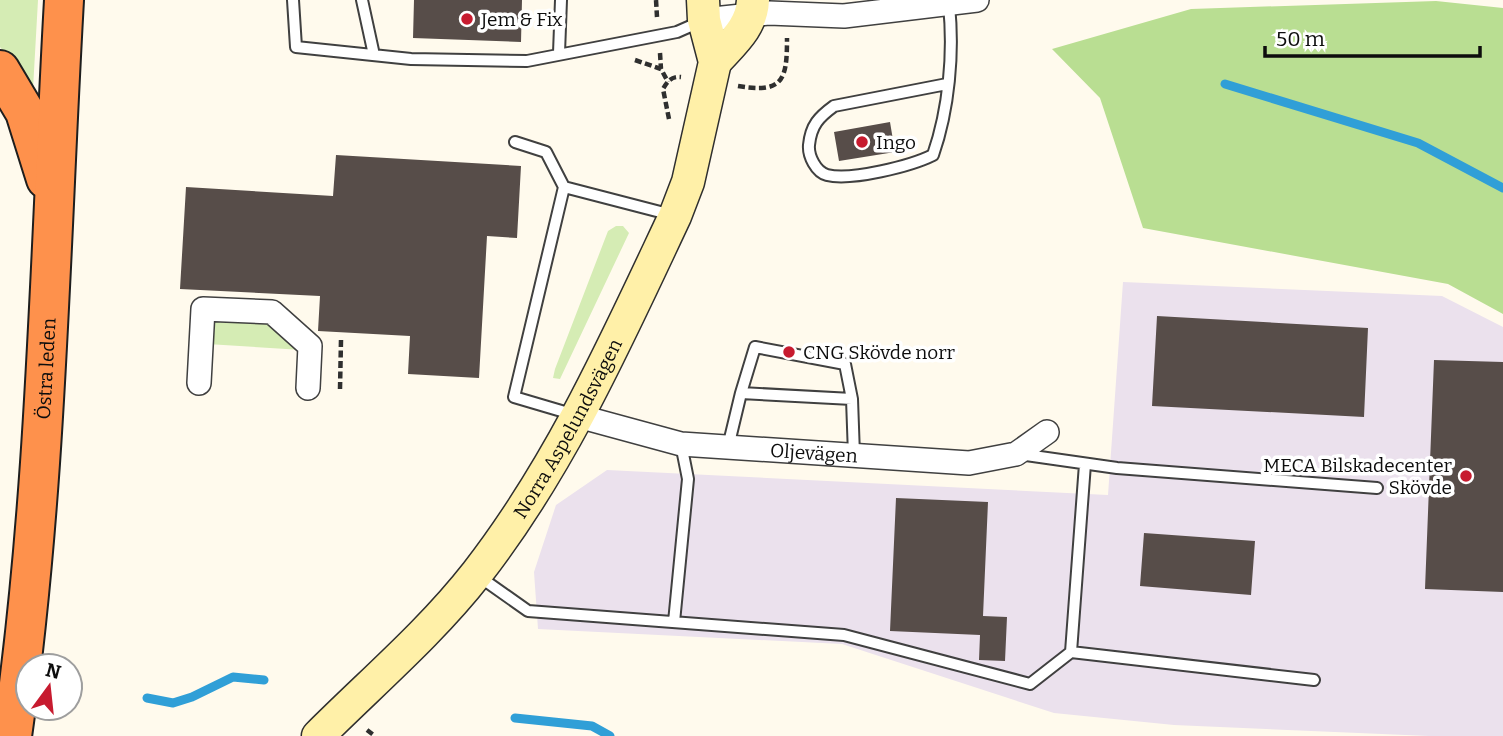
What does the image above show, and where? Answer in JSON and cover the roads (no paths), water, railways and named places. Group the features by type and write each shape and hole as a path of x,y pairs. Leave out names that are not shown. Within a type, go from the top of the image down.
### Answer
{"highway":[{"name":"Östra leden","path":"12,736 22,668 39,483 64,0"},
{"path":"0,70 25,111 53,201"}],"street":[{"path":"704,10 753,7 769,13 844,16 965,2"},
{"name":"Norra Aspelundsvägen","path":"715,62 744,30 753,7"},
{"name":"Norra Aspelundsvägen","path":"318,736 406,653 476,575 551,466 578,416 675,216 688,181 715,62 704,10"},
{"path":"199,383 203,309 272,312 310,346 308,388"},
{"name":"Oljevägen","path":"578,416 681,444 969,463 1016,454 1047,432"}],"lane":[{"path":"293,0 296,47 411,59 527,61 677,32 704,10"},
{"path":"362,0 374,55"},
{"path":"559,53 561,0"},
{"path":"947,84 834,106 819,117 810,130 808,150 815,166 825,175 855,176 918,162 933,155 940,136 947,84 953,39 965,2"},
{"path":"516,142 546,152 564,187 514,397 578,416"},
{"path":"564,187 675,216"},
{"path":"729,447 755,347 845,363 852,399 854,455"},
{"path":"741,393 852,399"},
{"path":"674,622 688,479 681,444"},
{"path":"1016,454 1117,468 1377,488"},
{"path":"1071,652 1085,464"},
{"path":"476,575 528,611 844,635 1030,684 1071,652 1314,680"}],"waterway":[{"path":"1225,84 1418,143 1503,188"},
{"path":"147,698 173,703 233,677 264,680"},
{"path":"515,718 592,726 610,736"}],"place":[{"name":"Jem & Fix","path":"467,19"},
{"name":"Ingo","path":"862,142"},
{"name":"CNG Skövde norr","path":"789,352"},
{"name":"MECA Bilskadecenter Skövde","path":"1466,476"}]}
